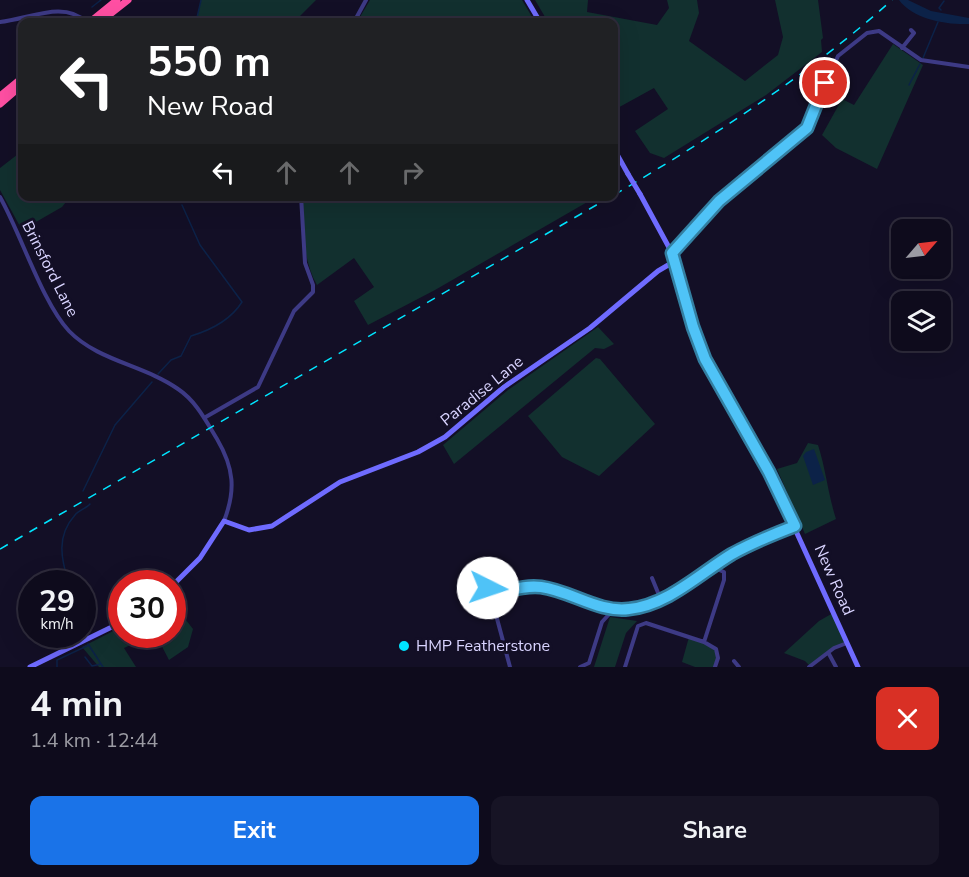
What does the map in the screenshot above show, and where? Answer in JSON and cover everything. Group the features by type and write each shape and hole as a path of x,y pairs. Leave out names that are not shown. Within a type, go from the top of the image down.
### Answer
{"highway":[{"path":"93,18 117,0"},
{"path":"105,18 128,0"},
{"path":"0,96 18,81"},
{"path":"0,104 18,88"}],"street":[{"path":"356,18 366,0"},
{"path":"527,0 538,18"},
{"path":"0,22 56,8 72,10 83,18"},
{"path":"672,253 719,201 807,128 834,61 842,51 867,33 876,30 921,60 969,67"},
{"path":"902,48 914,33 911,30"},
{"name":"New Road","path":"618,156 672,253 693,327 703,353 769,472 858,667"},
{"name":"Brinsford Lane","path":"0,197 52,305 68,330 92,348 178,388 204,418 224,451 233,479 231,502 224,521"},
{"path":"204,418 258,387 294,311 313,292 313,285 305,263 301,201"},
{"name":"Paradise Lane","path":"224,521 237,528 249,530 272,526 340,482 418,452 445,437 504,387 597,323 658,271 675,261"},
{"path":"186,572 200,558 224,521"},
{"path":"510,667 492,600 496,593 529,586 542,587 581,597 613,610 645,607 661,600 734,553 795,526"},
{"path":"704,642 724,579 724,572 718,567 712,567"},
{"path":"652,578 661,600"},
{"path":"492,600 485,597 485,590 491,587 496,593"},
{"path":"580,667 589,663 603,619 602,612 595,604"},
{"path":"603,619 613,610"},
{"path":"625,667 641,623 704,642 716,650 718,658 715,667"},
{"path":"30,667 38,661 108,628"},
{"path":"809,667 847,643"},
{"path":"829,654 836,667"},
{"path":"734,662 738,667"}],"green space":[{"path":"201,0 316,0 298,18 197,18"},
{"path":"370,0 522,0 533,18 359,18"},
{"path":"535,0 588,0 587,12 657,25 669,8 667,0 697,0 699,13 689,41 745,81 778,55 783,37 775,0 818,0 823,38 821,40 822,52 766,95 664,158 650,153 635,131 668,109 654,88 618,108 618,18 546,18"},
{"path":"893,44 923,65 877,169 836,148 822,135 842,99 854,105"},
{"path":"18,154 18,201 67,201 62,207 22,230 0,190 0,168"},
{"path":"303,201 589,201 435,290 368,325 354,301 374,287 354,258 317,285 308,264 303,231"},
{"path":"598,327 614,344 604,349 595,348 454,464 443,445 508,390"},
{"path":"596,358 600,359 655,424 599,476 562,457 528,416"},
{"path":"808,443 818,445 836,519 805,534 777,469 797,463"},
{"path":"833,613 846,642 810,666 805,661 784,653 819,621"},
{"path":"610,617 637,621 626,633 615,667 594,667"},
{"path":"186,620 193,629 188,647 169,660 163,648 186,648"},
{"path":"108,634 108,648 124,648 136,667 99,667 83,648 96,648 96,640"},
{"path":"689,637 716,649 718,658 715,667 695,667 682,662"}],"water":[{"path":"899,0 908,0 931,11 969,18 969,24 931,20 905,7"},
{"path":"814,449 825,480 813,485 803,456"}],"waterway":[{"path":"92,7 101,0"},
{"path":"197,18 201,0"},
{"path":"941,10 939,8 944,1"},
{"path":"923,58 938,22"},
{"path":"909,85 920,64"},
{"path":"158,374 171,360 181,356 191,336 220,324 242,302 200,245 182,205"},
{"path":"83,491 115,425 152,382"},
{"path":"65,570 62,557 65,531 75,515 90,504"},
{"path":"57,667 57,660 83,648"},
{"path":"91,648 103,667"},
{"path":"85,657 92,666 101,664"}],"railway":[{"path":"618,193 757,105 826,55 892,0"},
{"path":"0,549 603,201"}],"place":[{"name":"HMP Featherstone","path":"404,646"}],"route":[{"path":"488,588 495,589 496,593 529,586 542,587 581,597 613,610 645,607 661,600 734,553 795,526 769,472 705,359 693,327 672,253 678,250 694,226 719,201 807,128 825,83"}]}
